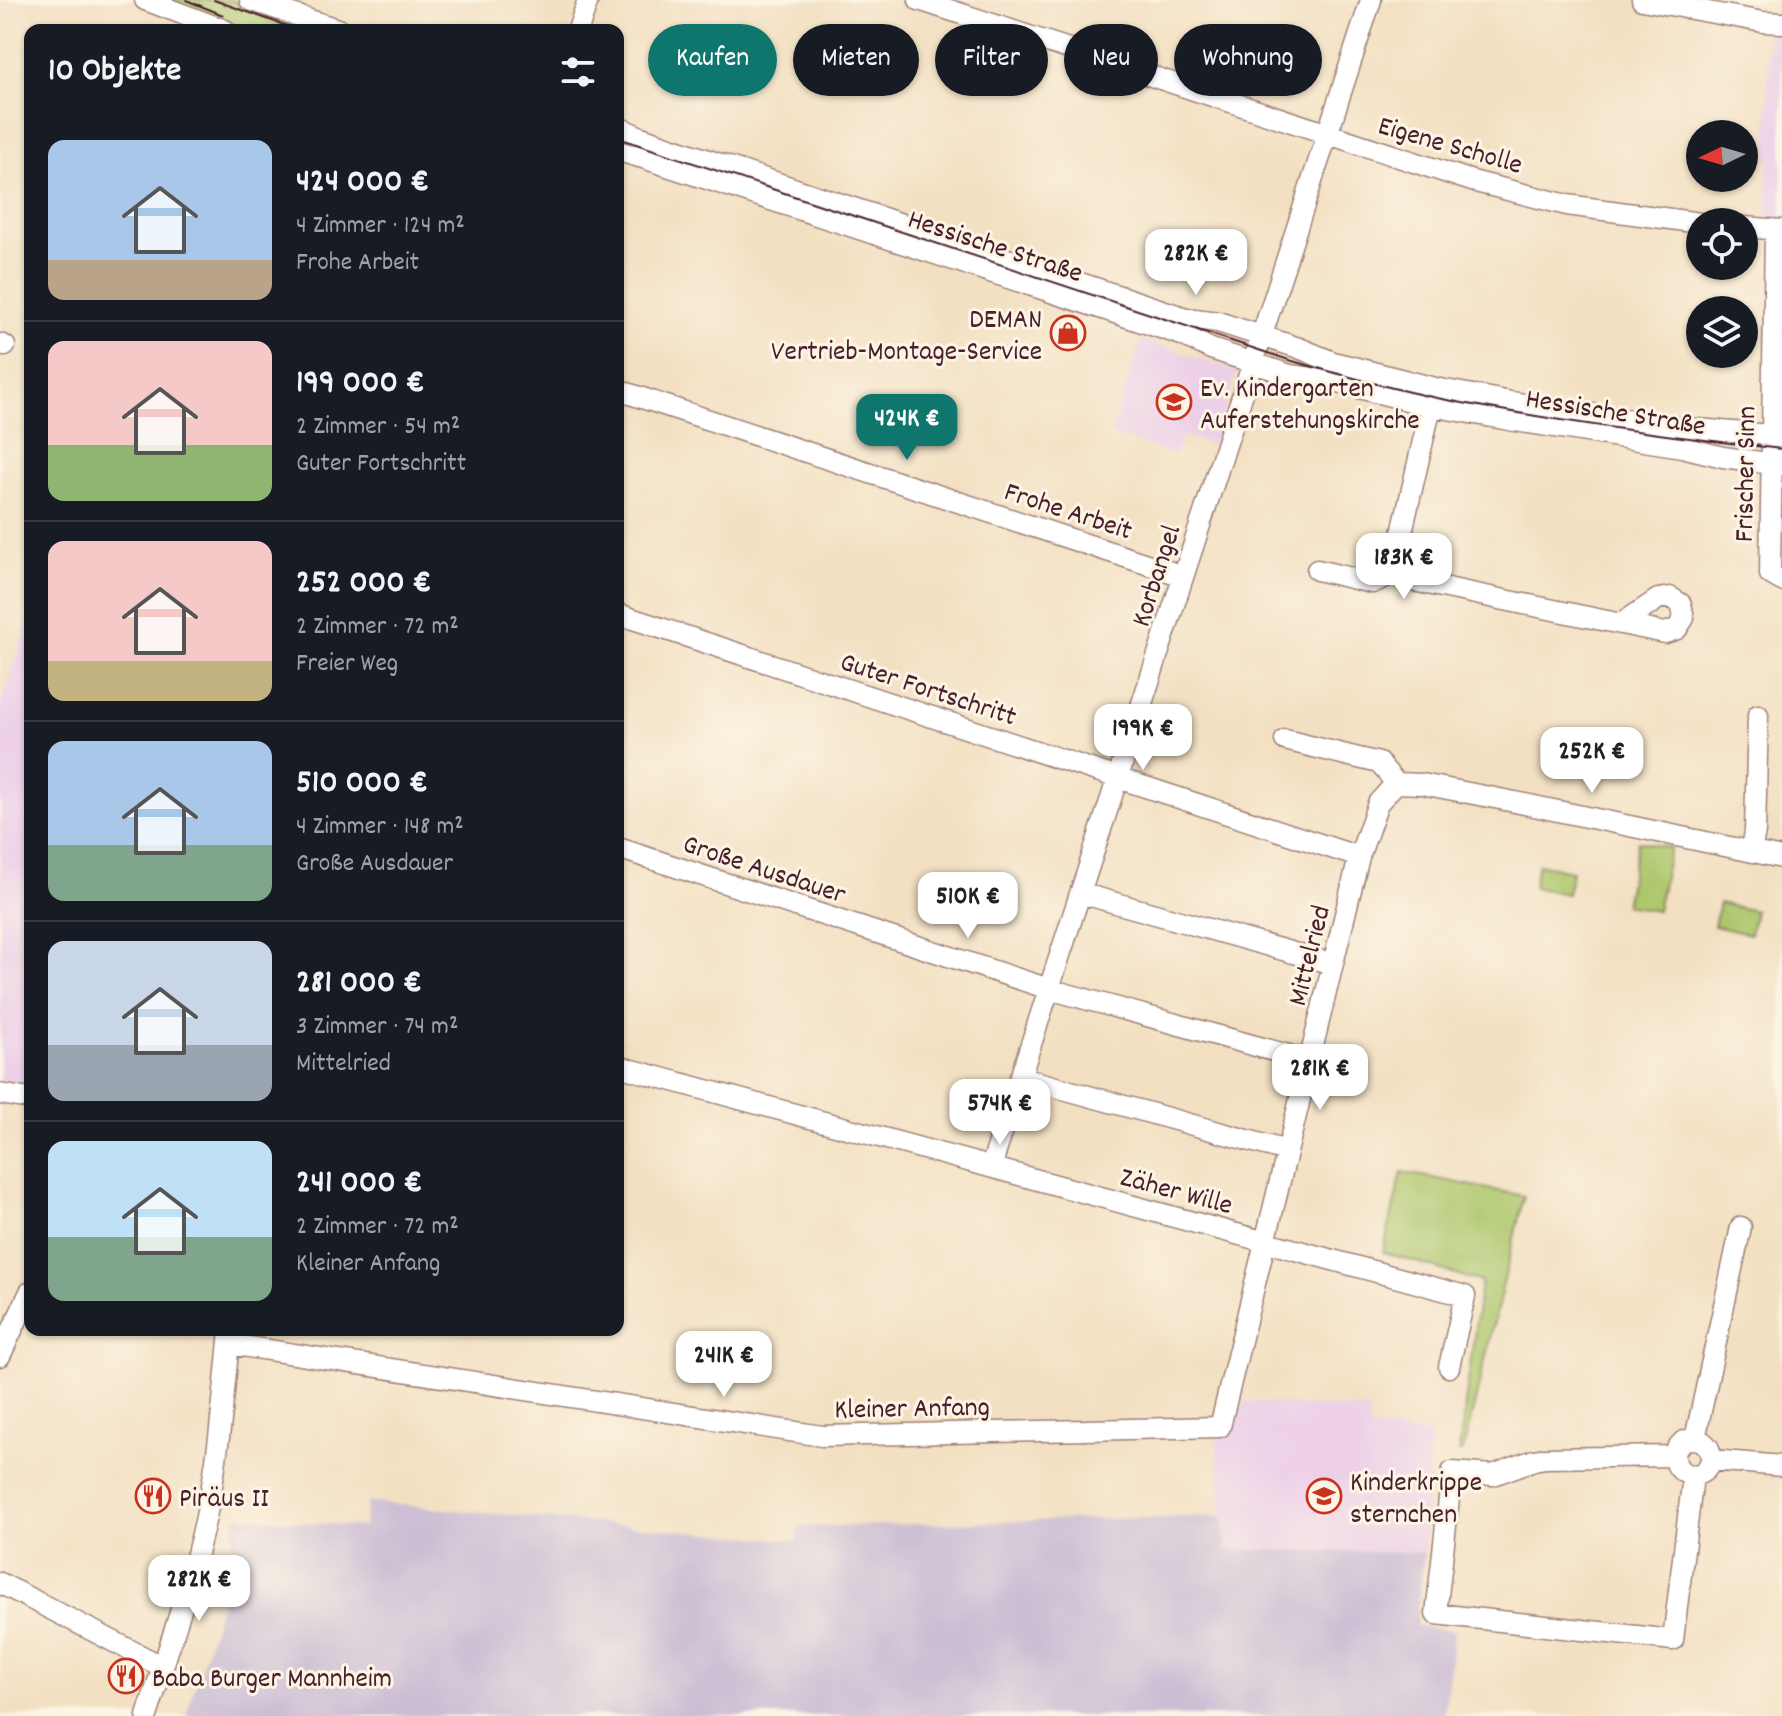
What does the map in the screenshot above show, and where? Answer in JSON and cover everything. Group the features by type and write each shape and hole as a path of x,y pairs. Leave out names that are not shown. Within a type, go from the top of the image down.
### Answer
{"street":[{"path":"145,0 209,24"},
{"path":"250,0 322,24"},
{"path":"580,24 588,0"},
{"name":"Eigene Scholle","path":"919,0 1472,181 1567,205 1686,221"},
{"name":"Korbangel","path":"991,1167 1371,0"},
{"path":"1642,0 1782,23"},
{"name":"Hessische Straße","path":"624,130 1186,318 1218,322 1333,362 1435,388 1511,402 1685,428 1776,436"},
{"name":"Hessische Straße","path":"624,153 1168,330 1211,349 1290,375 1327,380 1431,406 1776,464"},
{"path":"1758,228 1778,230"},
{"name":"Frischer Sinn","path":"1776,577 1778,230"},
{"name":"Frohe Arbeit","path":"624,392 1183,576"},
{"path":"1431,406 1397,554 1399,571 1413,581 1621,624"},
{"path":"1317,570 1372,583 1399,571"},
{"name":"Guter Fortschritt","path":"624,616 1359,857"},
{"path":"1751,851 1755,832 1758,715"},
{"path":"1285,740 1379,763 1396,783 1422,784 1510,801 1782,858"},
{"name":"Mittelried","path":"1220,1427 1359,857 1378,803 1396,783"},
{"name":"Große Ausdauer","path":"624,850 1049,989 1310,1061"},
{"path":"1080,893 1333,964"},
{"name":"Zäher Wille","path":"624,1068 1465,1296 1449,1367"},
{"path":"1020,1077 1287,1151"},
{"path":"0,1094 24,1098"},
{"path":"1695,1439 1741,1227"},
{"path":"0,1356 24,1305"},
{"path":"147,1716 206,1517 230,1337"},
{"name":"Kleiner Anfang","path":"230,1337 822,1436 1220,1427"},
{"path":"1695,1439 1704,1442 1712,1460 1705,1472 1693,1476 1683,1473 1676,1466 1674,1456 1681,1443 1695,1439"},
{"path":"1674,1456 1545,1458 1493,1475 1452,1472 1436,1614 1673,1640 1693,1476"},
{"path":"1712,1460 1782,1466"},
{"path":"0,1583 163,1667"}],"shaded area":[{"path":"1768,32 1782,33 1782,219 1767,219"},
{"name":"Ev. Kindergarten Auferstehungskirche","path":"1141,339 1237,371 1213,445 1182,435 1176,455 1111,434"},
{"path":"24,633 24,1083 0,1079 0,707"},
{"name":"Kinderkrippe sternchen","path":"1246,1401 1370,1410 1369,1427 1430,1435 1424,1553 1226,1549 1216,1437 1228,1439"},
{"path":"367,1502 797,1541 799,1527 1223,1516 1226,1549 1424,1553 1416,1626 1454,1631 1444,1716 186,1716 223,1596 236,1516 364,1527"}],"green space":[{"path":"169,0 231,0 302,24 234,24"},
{"path":"1638,841 1670,848 1657,911 1625,905"},
{"path":"1538,864 1572,871 1567,894 1533,887"},
{"path":"1719,903 1755,911 1750,934 1714,926"},
{"path":"1402,1172 1524,1196 1463,1452 1459,1452 1481,1282 1383,1252"}],"tram line":[{"path":"186,0 223,15"},
{"path":"214,0 281,24"},
{"path":"624,140 1289,360 1363,380 1523,414 1782,449"}],"place":[{"name":"DEMAN Vertrieb-Montage-Service","path":"1068,333"},
{"name":"Ev. Kindergarten Auferstehungskirche","path":"1174,402"},
{"name":"Piräus II","path":"153,1496"},
{"name":"Kinderkrippe sternchen","path":"1324,1496"},
{"name":"Baba Burger Mannheim","path":"126,1676"}]}
